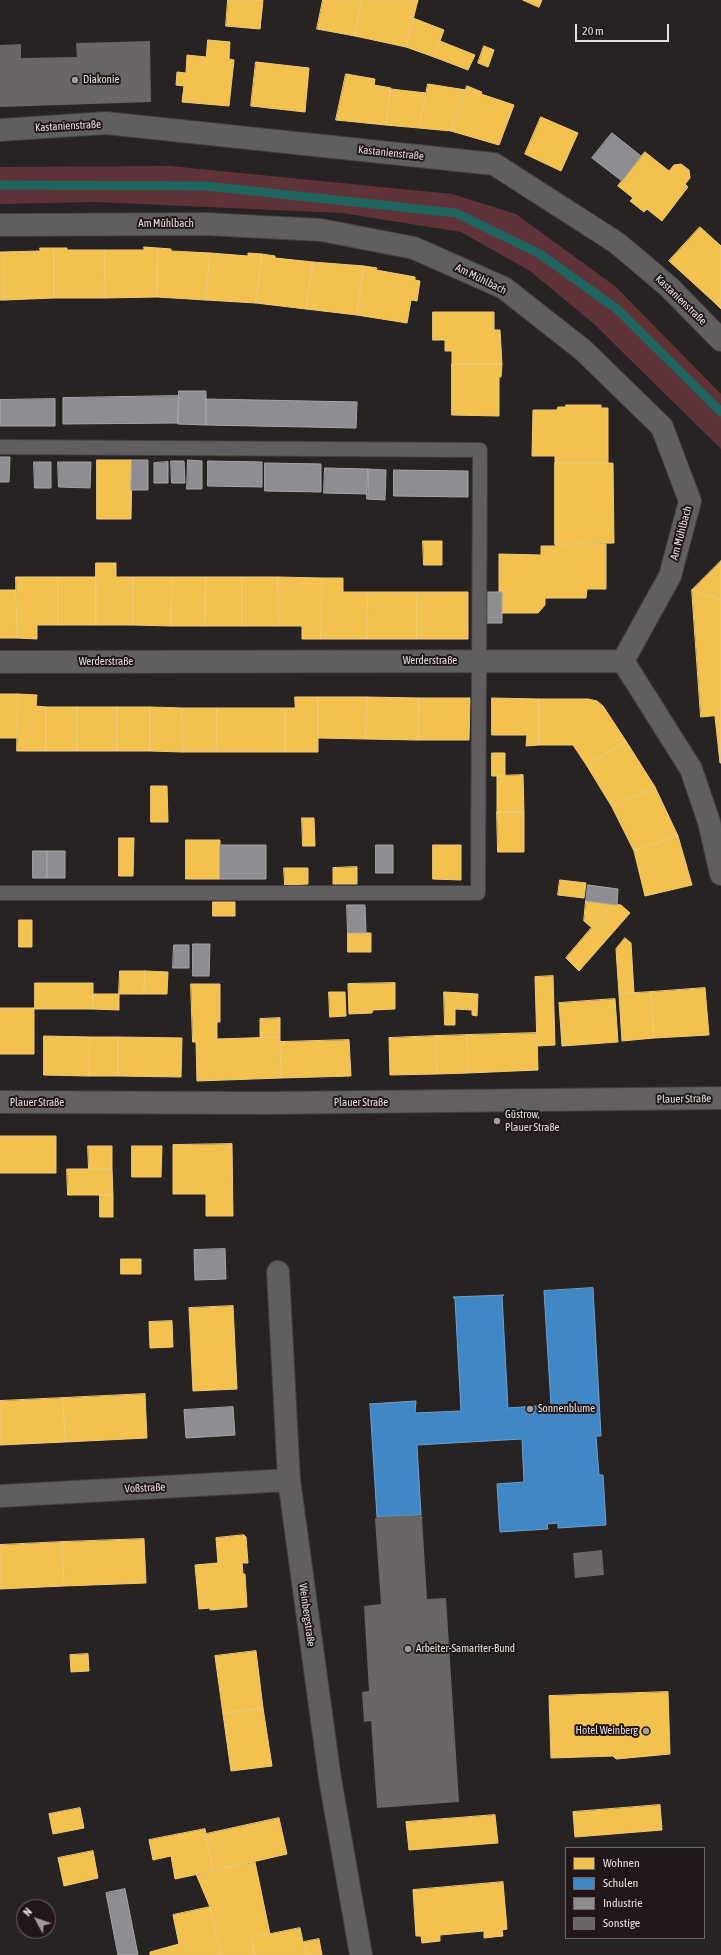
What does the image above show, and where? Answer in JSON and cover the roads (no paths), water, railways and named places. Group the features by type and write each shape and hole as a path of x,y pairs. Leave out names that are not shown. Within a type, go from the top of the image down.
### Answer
{"main road":[{"name":"Plauer Straße","path":"0,1102 332,1103 721,1098"}],"street":[{"name":"Kastanienstraße","path":"0,130 106,123 494,164 617,243 669,287 721,340"},
{"name":"Am Mühlbach","path":"0,225 206,224 321,230 414,248 504,288 583,350 662,427 690,501 670,576 622,661"},
{"name":"Werderstraße","path":"0,662 622,661"},
{"path":"622,661 691,769 709,822 721,874"},
{"name":"Weinbergstraße","path":"278,1272 289,1480 330,1780 361,1955"},
{"name":"Voßstraße","path":"0,1496 289,1480"}],"lane":[{"path":"0,447 480,450 478,893 0,893"}],"waterway":[{"path":"0,185 206,186 456,213 540,254 617,309 721,412"}],"place":[{"name":"Diakonie","path":"75,80"},
{"name":"Güstrow, Plauer Straße","path":"497,1121"},
{"name":"Sonnenblume","path":"530,1409"},
{"name":"Arbeiter-Samariter-Bund","path":"408,1649"},
{"name":"Hotel Weinberg","path":"646,1731"}]}
